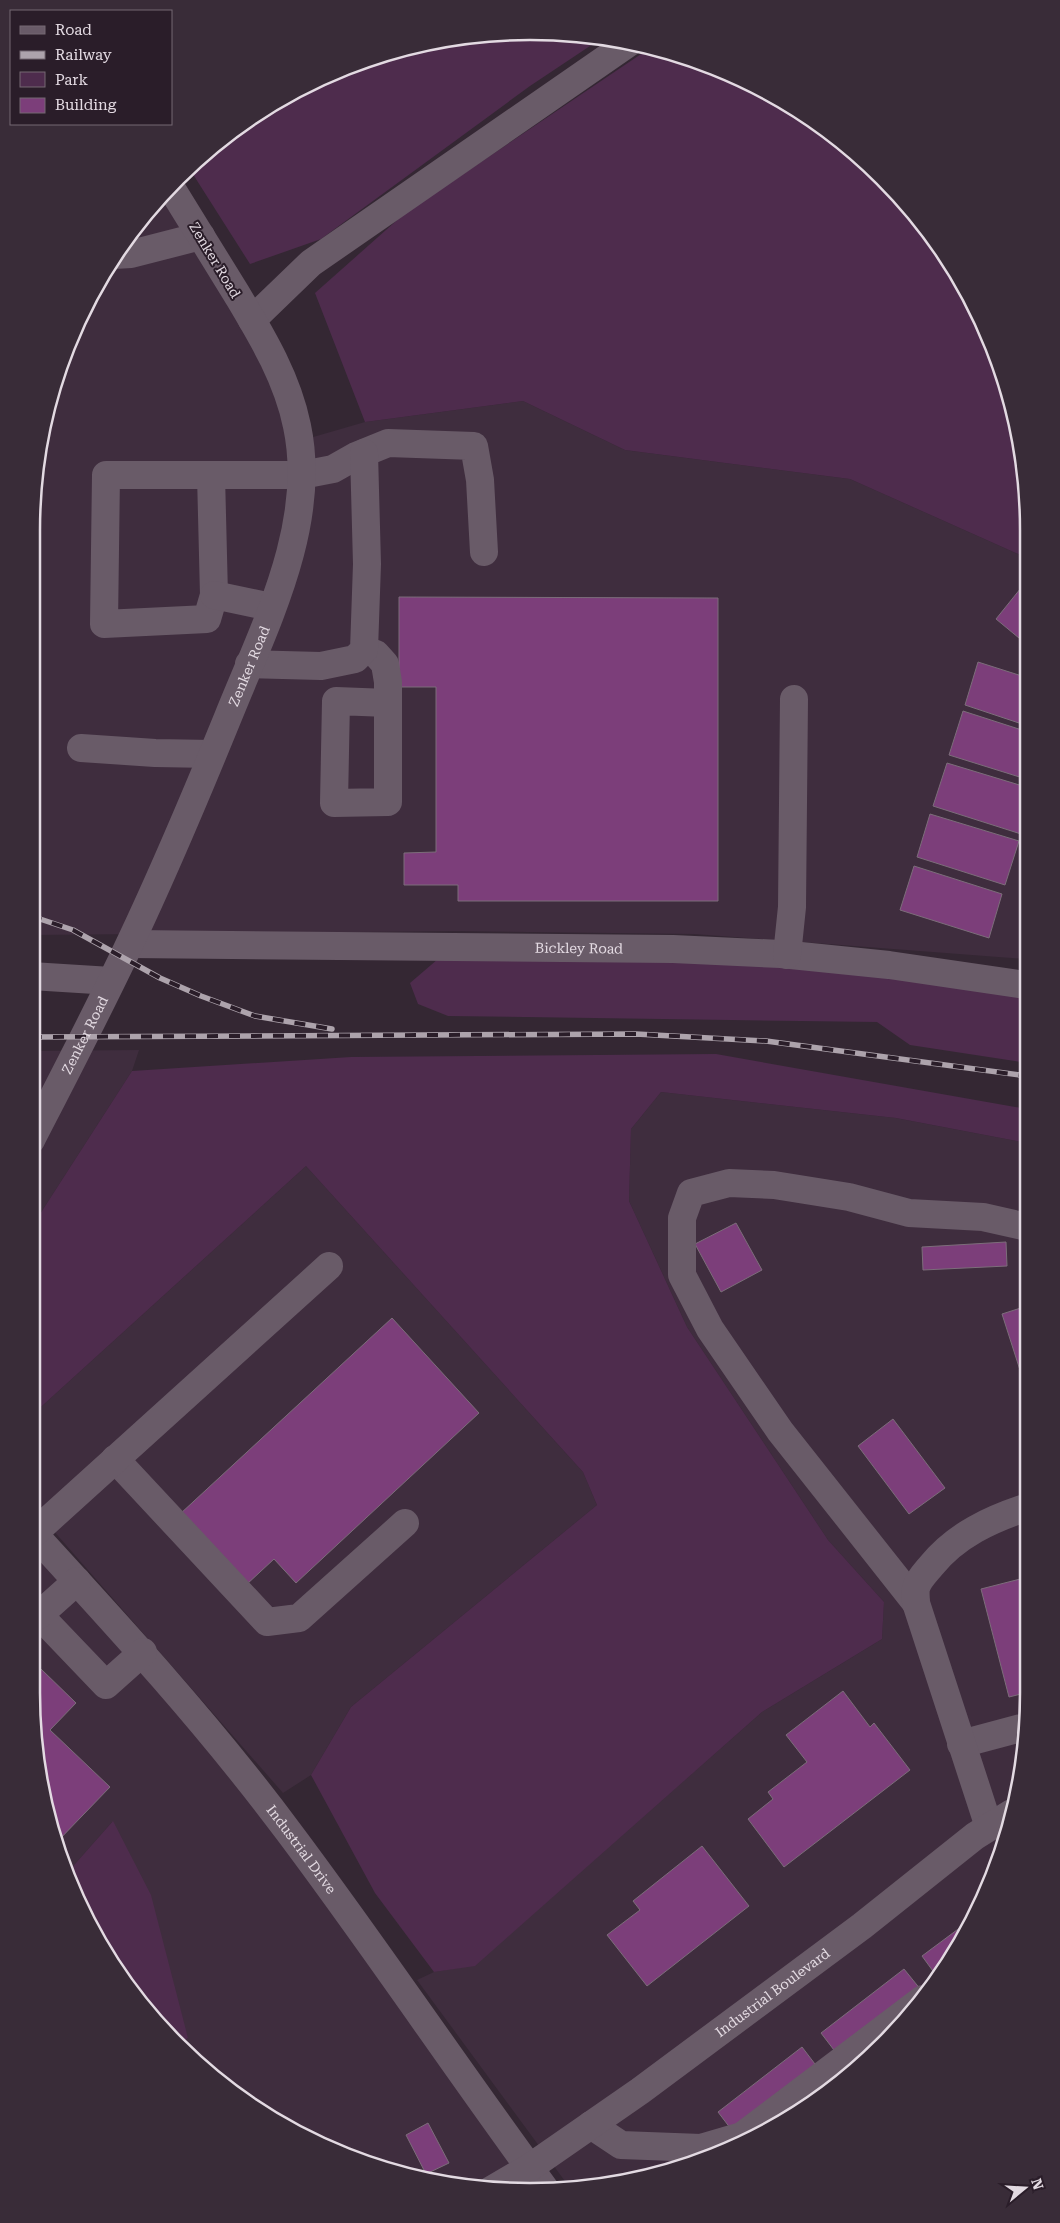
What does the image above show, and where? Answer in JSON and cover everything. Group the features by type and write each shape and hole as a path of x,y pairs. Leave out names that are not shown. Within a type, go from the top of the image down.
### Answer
{"street":[{"path":"252,320 311,263 621,48"},
{"name":"Zenker Road","path":"40,1122 130,944 212,754 280,585 296,527 302,494 298,428 289,393 275,361 252,320 175,194"},
{"path":"126,254 201,236"},
{"path":"211,475 214,595 207,619 104,624 106,475 211,475 302,475 333,470 364,453 388,443 474,446 480,480 484,552"},
{"path":"249,664 321,666 355,659 364,650 367,564 364,453"},
{"path":"214,595 272,607"},
{"path":"364,650 376,654 385,664 388,703"},
{"path":"787,955 792,907 794,699"},
{"path":"81,748 155,753 212,754"},
{"name":"Bickley Road","path":"130,944 673,948 787,955 890,965 1020,983"},
{"path":"40,977 111,981"},
{"path":"916,1604 780,1430 710,1329 682,1275 682,1218 691,1193 729,1183 784,1186 849,1197 909,1213 984,1217 1020,1225"},
{"path":"40,1525 329,1266"},
{"path":"115,1459 267,1622 300,1618 404,1523"},
{"path":"990,1827 916,1604 916,1588 924,1574 940,1554 969,1532 1001,1516 1020,1510"},
{"name":"Industrial Drive","path":"40,1541 143,1652 221,1745 288,1830 537,2179"},
{"path":"40,1613 77,1581"},
{"path":"40,1622 106,1685 143,1652"},
{"path":"961,1744 1019,1729"},
{"name":"Industrial Boulevard","path":"521,2183 537,2179 591,2125 862,1926 975,1836 1003,1818"},
{"path":"753,2129 837,2074 864,2050"},
{"path":"591,2125 621,2145 702,2148 733,2139"}],"shaded area":[{"path":"167,201 222,283 282,408 289,444 365,422 523,401 625,450 850,479 1020,555 1020,959 694,934 459,931 40,935 40,530 44,466 49,434 66,372 77,342 91,313 123,258 141,232"},
{"path":"139,1050 132,1071 40,1214 40,1051"},
{"path":"661,1092 896,1118 1020,1142 1019,1725 1011,1789 994,1851 983,1881 954,1938 937,1965 919,1991 876,2039 828,2082 802,2100 775,2117 718,2146 688,2157 626,2174 565,2182 417,1980 434,1972 475,1965 762,1712 882,1639 884,1602 828,1540 687,1327 629,1201 631,1129"},
{"path":"306,1166 583,1472 597,1505 351,1707 311,1775 283,1793 40,1515 40,1408"},
{"path":"40,1555 190,1719 531,2183 498,2182 434,2174 372,2157 342,2146 285,2117 258,2100 207,2061 185,2040 188,2038 112,1822 72,1867 49,1789 44,1757 40,1693"}],"green space":[{"path":"530,40 593,44 530,86 321,239 250,264 193,175 232,141 258,123 285,106 342,77 372,66 434,49 498,41"},
{"path":"642,53 718,77 775,106 828,141 876,184 919,232 954,285 983,342 994,372 1011,434 1019,498 1020,555 850,479 625,450 523,401 365,422 315,293 404,214"},
{"path":"452,947 673,949 1020,984 1020,1062 910,1045 877,1022 448,1016 418,1004 410,983"},
{"path":"716,1054 1020,1108 1020,1142 896,1118 661,1092 631,1129 629,1201 687,1327 828,1540 884,1602 882,1639 762,1712 475,1966 434,1972 375,1893 311,1775 351,1707 597,1505 583,1472 306,1166 40,1408 40,1214 132,1071 351,1057"},
{"path":"113,1821 151,1895 188,2038 185,2040 162,2016 123,1965 91,1910 72,1867"}],"building":[{"path":"1020,589 1020,639 996,619"},
{"path":"399,597 718,598 718,901 458,901 458,885 404,885 404,853 436,852 436,687 399,687"},
{"path":"978,662 1020,675 1020,723 965,705"},
{"path":"963,711 1020,729 1020,777 949,755"},
{"path":"947,763 1020,785 1020,834 933,806"},
{"path":"930,814 1019,841 1005,885 917,857"},
{"path":"914,866 1002,894 989,938 900,910"},
{"path":"736,1223 762,1270 721,1292 695,1244"},
{"path":"1006,1242 1007,1266 923,1270 922,1247"},
{"path":"1020,1308 1020,1370 1002,1314"},
{"path":"392,1318 479,1413 296,1583 274,1559 246,1585 180,1514"},
{"path":"893,1419 945,1488 909,1514 858,1446"},
{"path":"1020,1579 1020,1694 1009,1697 981,1589"},
{"path":"40,1670 76,1703 50,1730 110,1787 62,1837 49,1789 44,1757 41,1725"},
{"path":"843,1691 870,1727 874,1723 910,1770 784,1867 748,1819 773,1799 768,1792 807,1762 786,1735"},
{"path":"702,1846 749,1906 647,1986 607,1935 640,1910 633,1901"},
{"path":"959,1928 933,1971 922,1956"},
{"path":"904,1969 920,1989 837,2054 821,2033"},
{"path":"802,2047 818,2068 734,2133 718,2112"},
{"path":"428,2123 449,2163 429,2173 425,2172 406,2135"}],"railway":[{"path":"40,919 73,930 160,978 201,996 255,1016 332,1029"},
{"path":"40,1037 636,1034 766,1041 1020,1075"}]}
